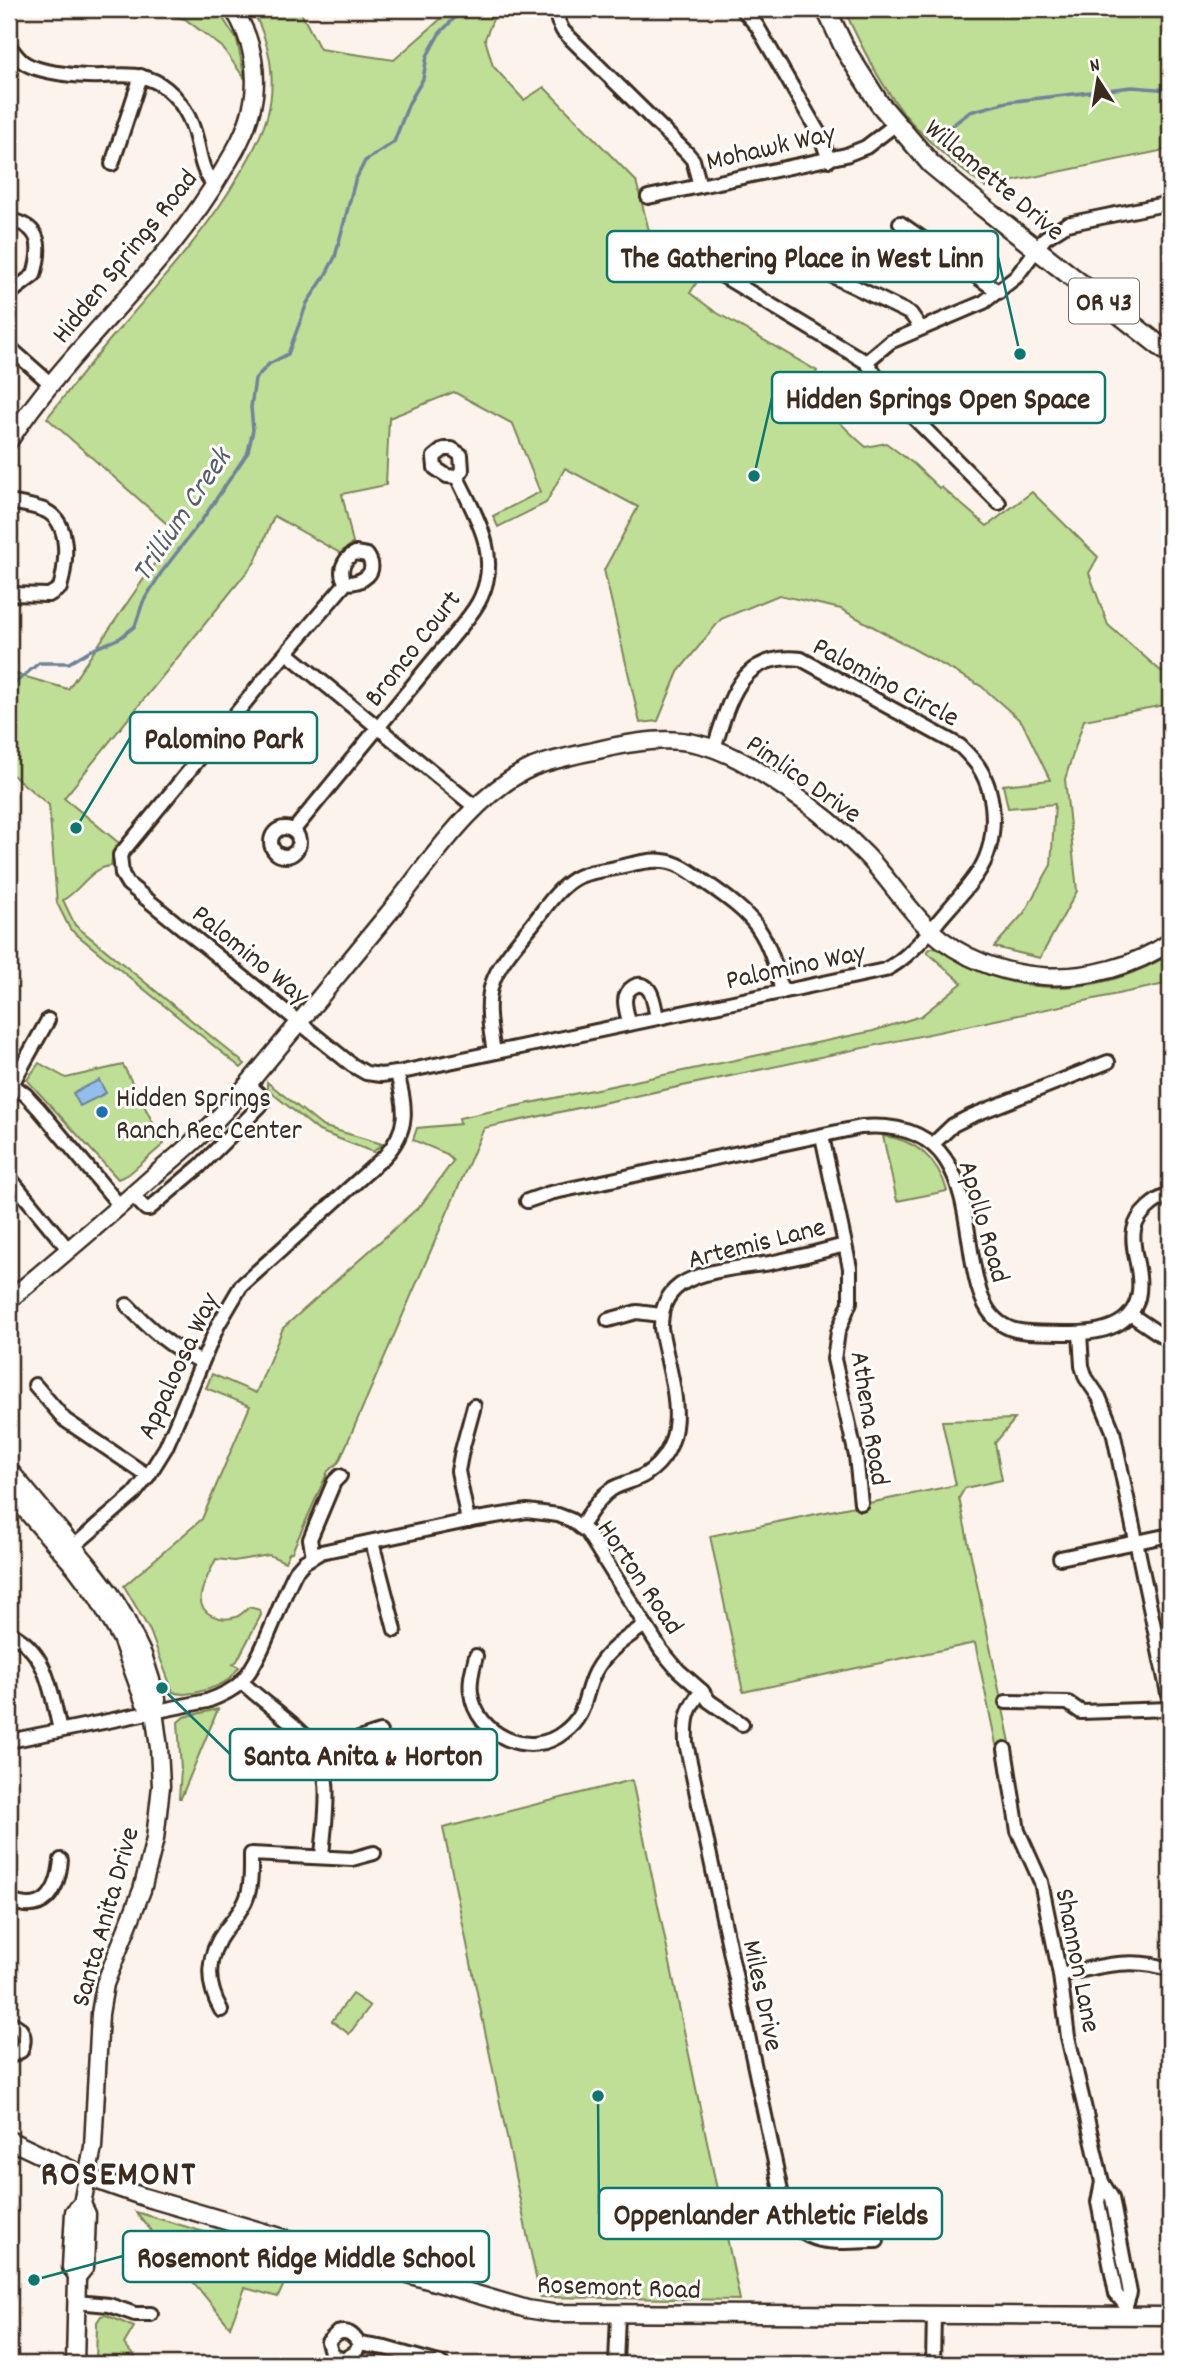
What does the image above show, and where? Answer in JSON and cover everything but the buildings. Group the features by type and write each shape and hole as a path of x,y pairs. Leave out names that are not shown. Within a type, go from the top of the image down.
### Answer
{"main road":[{"name":"Hidden Springs Road","path":"9,441 52,385 178,238 215,186 246,127 254,94 255,71 241,23 233,9"},
{"name":"Willamette Drive","path":"826,9 857,70 879,103 943,174 1170,354"},
{"name":"Pimlico Drive","path":"9,1299 126,1201 232,1103 475,807 519,774 544,764 631,742 655,739 714,748 746,763 827,819 869,858 931,930 960,950 991,966 1025,975 1089,975 1114,969 1170,943"},
{"name":"Santa Anita Drive","path":"9,1471 74,1546 110,1593 124,1616 157,1699 153,1711 161,1786 157,1829 142,1890 105,1984 100,2014 95,2132 82,2204 74,2212 71,2267 77,2277 75,2364"},
{"name":"Santa Anita Drive","path":"9,1491 75,1567 98,1598 121,1638 144,1701 153,1711"},
{"name":"Rosemont Road","path":"9,2140 87,2176 144,2197 552,2314 1127,2311 1170,2315"}],"street":[{"path":"560,9 558,21 573,43 693,160 699,186"},
{"path":"742,9 757,26 821,137 829,160"},
{"path":"9,46 25,63 38,69 101,76 128,74 158,83 178,100 193,127 204,172 215,186"},
{"path":"112,164 141,76"},
{"name":"Mohawk Way","path":"648,197 829,160 866,147 896,124"},
{"path":"866,362 890,341 920,327 959,314 999,292 1025,269 1046,237 1067,225 1170,202"},
{"path":"9,220 28,225 34,231 38,244 34,275 9,294"},
{"path":"900,223 999,292"},
{"path":"785,250 911,314 920,327"},
{"path":"713,271 866,362 893,397 999,503"},
{"path":"9,347 52,385"},
{"name":"Bronco Court","path":"293,831 472,613 481,598 489,569 486,540 457,477"},
{"path":"9,502 47,511 61,527 64,541 60,588 50,595 9,594"},
{"name":"Palomino Way","path":"346,583 120,856 120,867 128,884 352,1065 366,1073 397,1073 885,970 903,958 931,930"},
{"path":"287,653 475,807"},
{"name":"Palomino Circle","path":"714,748 732,695 743,677 763,663 784,657 801,659 819,667 960,746 984,776 990,798 992,837 978,872 931,930"},
{"path":"494,1052 487,1004 496,971 508,954 566,885 581,876 635,864 661,860 673,863 732,900 761,931 774,959 782,992"},
{"path":"629,1024 626,995 630,988 638,985 650,991 657,1018"},
{"path":"48,1020 10,1083 39,1109 126,1201 146,1209 200,1166 263,1103 263,1098 247,1083"},
{"path":"933,1144 953,1125 971,1116 1108,1062"},
{"name":"Appaloosa Way","path":"74,1546 134,1494 148,1476 166,1447 202,1362 241,1286 384,1157 396,1143 405,1111 397,1073"},
{"name":"Apollo Road","path":"527,1201 550,1193 861,1127 889,1126 913,1133 933,1144 948,1163 956,1183 981,1295 989,1313 1003,1325 1018,1331 1080,1333 1108,1330 1130,1314"},
{"name":"Athena Road","path":"822,1136 850,1268 850,1302 838,1332 834,1359 856,1456 861,1503"},
{"path":"9,1177 68,1249"},
{"path":"1170,1195 1148,1208 1139,1217 1134,1229 1139,1291 1130,1314 1170,1341"},
{"name":"Artemis Lane","path":"661,1315 664,1302 672,1292 693,1278 800,1257 845,1245"},
{"path":"127,1304 156,1335 202,1362"},
{"path":"580,1527 613,1488 646,1474 660,1462 674,1438 677,1423 677,1409 662,1338 661,1315 637,1312 608,1320"},
{"path":"1080,1333 1082,1366 1086,1378 1099,1397 1113,1431 1170,1703"},
{"path":"35,1385 65,1420 148,1476"},
{"path":"468,1521 458,1470 474,1406"},
{"path":"9,1741 206,1701 220,1696 242,1682 255,1662 296,1571 313,1556 310,1539 334,1482 340,1476"},
{"name":"Horton Road","path":"313,1556 468,1521 534,1511 558,1515 580,1527 594,1542 661,1650 678,1670 702,1691 709,1701 742,1724"},
{"path":"1060,1558 1170,1535"},
{"path":"372,1542 395,1630"},
{"path":"476,1656 470,1692 484,1724 507,1740 523,1744 542,1743 561,1735 576,1721 585,1706 590,1683 602,1661 616,1646 645,1625"},
{"path":"9,1633 30,1647 44,1667 60,1730"},
{"path":"242,1682 310,1741 318,1752 326,1781 322,1857"},
{"name":"Miles Drive","path":"702,1691 686,1715 687,1743 787,2212 794,2226 809,2238 877,2241"},
{"path":"1006,1702 1068,1703 1081,1712 1170,1709"},
{"path":"318,1752 380,1732"},
{"name":"Shannon Lane","path":"1005,1749 1018,1831 1041,1882 1060,1975 1068,2037 1102,2182 1112,2198 1130,2293 1127,2311"},
{"path":"220,2010 211,1987 211,1961 219,1938 240,1910 248,1894 251,1854 352,1859 374,1853"},
{"path":"9,1900 28,1906 36,1905 47,1898 54,1891 61,1860"},
{"path":"1060,1975 1137,1962 1170,1970"},
{"path":"9,2022 20,2028 24,2037 21,2051 9,2057"},
{"path":"76,2302 109,2305 135,2314 150,2314"},
{"path":"616,2364 618,2314"},
{"path":"933,2364 934,2314"},
{"path":"359,2344 385,2348 442,2364"}],"green space":[{"path":"143,9 217,9 237,40 245,79 222,47 185,19"},
{"path":"252,9 299,9 320,49 394,60 452,9 497,9 485,39 493,66 524,100 544,87 636,181 656,257 692,249 693,256 685,270 697,282 690,293 714,311 817,371 812,382 822,400 858,440 866,447 886,443 987,526 1032,492 1098,557 1089,573 1108,625 1170,679 1170,704 1084,720 1065,779 1077,891 1040,958 994,947 1024,913 1051,865 1055,804 1008,808 1003,785 1050,780 1022,722 981,686 841,609 779,595 721,619 678,672 658,721 640,723 604,570 638,507 565,468 546,503 498,527 493,516 540,492 513,424 454,392 389,418 386,485 342,494 353,543 340,553 274,516 255,562 64,798 119,843 113,853 111,866 97,870 63,900 75,925 245,1064 241,1068 70,929 57,903 49,805 9,772 9,672 68,689 176,532 47,418 199,235 255,147 267,117 271,76 267,48"},
{"path":"844,9 1170,9 1170,149 985,187 936,148 900,109 871,65"},
{"path":"931,948 942,950 974,969 1003,980 1051,987 1099,983 1145,968 1167,956 1170,959 1170,983 484,1128 339,1462 328,1471 292,1552 285,1562 269,1555 234,1561 216,1559 207,1577 201,1602 207,1612 218,1618 230,1618 240,1615 249,1607 260,1610 261,1615 233,1664 239,1667 229,1679 216,1686 193,1693 173,1692 150,1631 124,1586 202,1519 250,1406 206,1388 212,1374 256,1393 283,1328 421,1205 453,1161 447,1154 413,1140 417,1128 460,1124 459,1118 873,1031 921,1016 962,983 927,952"},
{"name":"Hidden Springs Ranch Rec Center","path":"39,1063 66,1078 123,1065 164,1144 129,1174 118,1179 27,1080"},
{"path":"267,1082 322,1126 382,1144 373,1152 319,1131 267,1089"},
{"path":"883,1136 905,1142 924,1153 938,1170 947,1191 897,1201"},
{"path":"1015,1419 995,1443 1002,1480 965,1488 959,1498 1011,1747 997,1749 975,1643 743,1692 710,1536 956,1485 942,1421"},
{"path":"218,1709 179,1798 181,1770 178,1722 184,1717"},
{"path":"632,1780 740,2300 540,2297 443,1828"},
{"path":"352,1994 370,2006 349,2034 332,2021"},
{"path":"136,2212 297,2256 278,2297 245,2288 230,2327"},
{"path":"106,2315 134,2327 124,2344 140,2364 96,2364 97,2322 101,2316"}],"water":[{"path":"99,1080 106,1093 80,1106 73,1093"}],"waterway":[{"name":"Trillium Creek","path":"9,688 39,663 69,663 120,638 135,626 143,602 161,573 202,520 248,452 253,430 251,407 255,379 269,364 288,354 307,303 335,257 355,181 365,161 394,142 409,103 423,79 427,56 439,34 463,9"},
{"path":"946,130 970,112 1007,102 1132,87 1170,90"}],"place":[{"name":"The Gathering Place in West Linn","path":"1020,354"},
{"name":"Hidden Springs Open Space","path":"754,476"},
{"name":"Palomino Park","path":"76,828"},
{"name":"Hidden Springs Ranch Rec Center","path":"102,1112"},
{"name":"Santa Anita & Horton","path":"162,1688"},
{"name":"Oppenlander Athletic Fields","path":"598,2096"},
{"name":"Rosemont Ridge Middle School","path":"34,2280"}],"district":[{"name":"ROSEMONT","path":"119,2172"}]}
